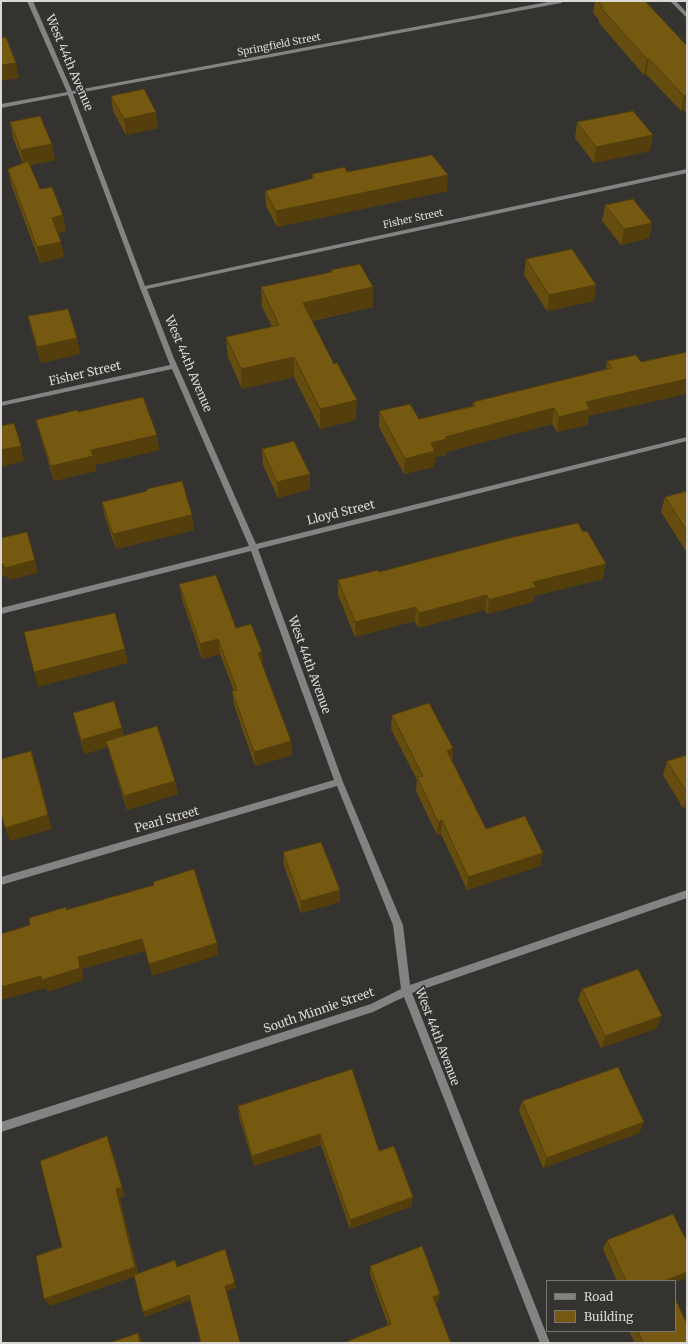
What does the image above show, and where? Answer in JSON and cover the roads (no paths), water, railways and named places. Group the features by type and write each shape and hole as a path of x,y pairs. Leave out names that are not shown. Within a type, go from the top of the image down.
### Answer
{"street":[{"name":"West 44th Avenue","path":"30,1 70,93 142,288 253,546 339,782 398,925 406,991 545,1343"},
{"name":"Springfield Street","path":"1,106 560,1"},
{"path":"673,1 687,16"},
{"name":"Fisher Street","path":"142,288 687,171"},
{"name":"Fisher Street","path":"1,404 175,366"},
{"name":"Lloyd Street","path":"1,611 253,546 687,439"},
{"name":"Pearl Street","path":"1,881 339,782"},
{"name":"South Minnie Street","path":"1,1127 373,1008 406,991 687,894"}]}
